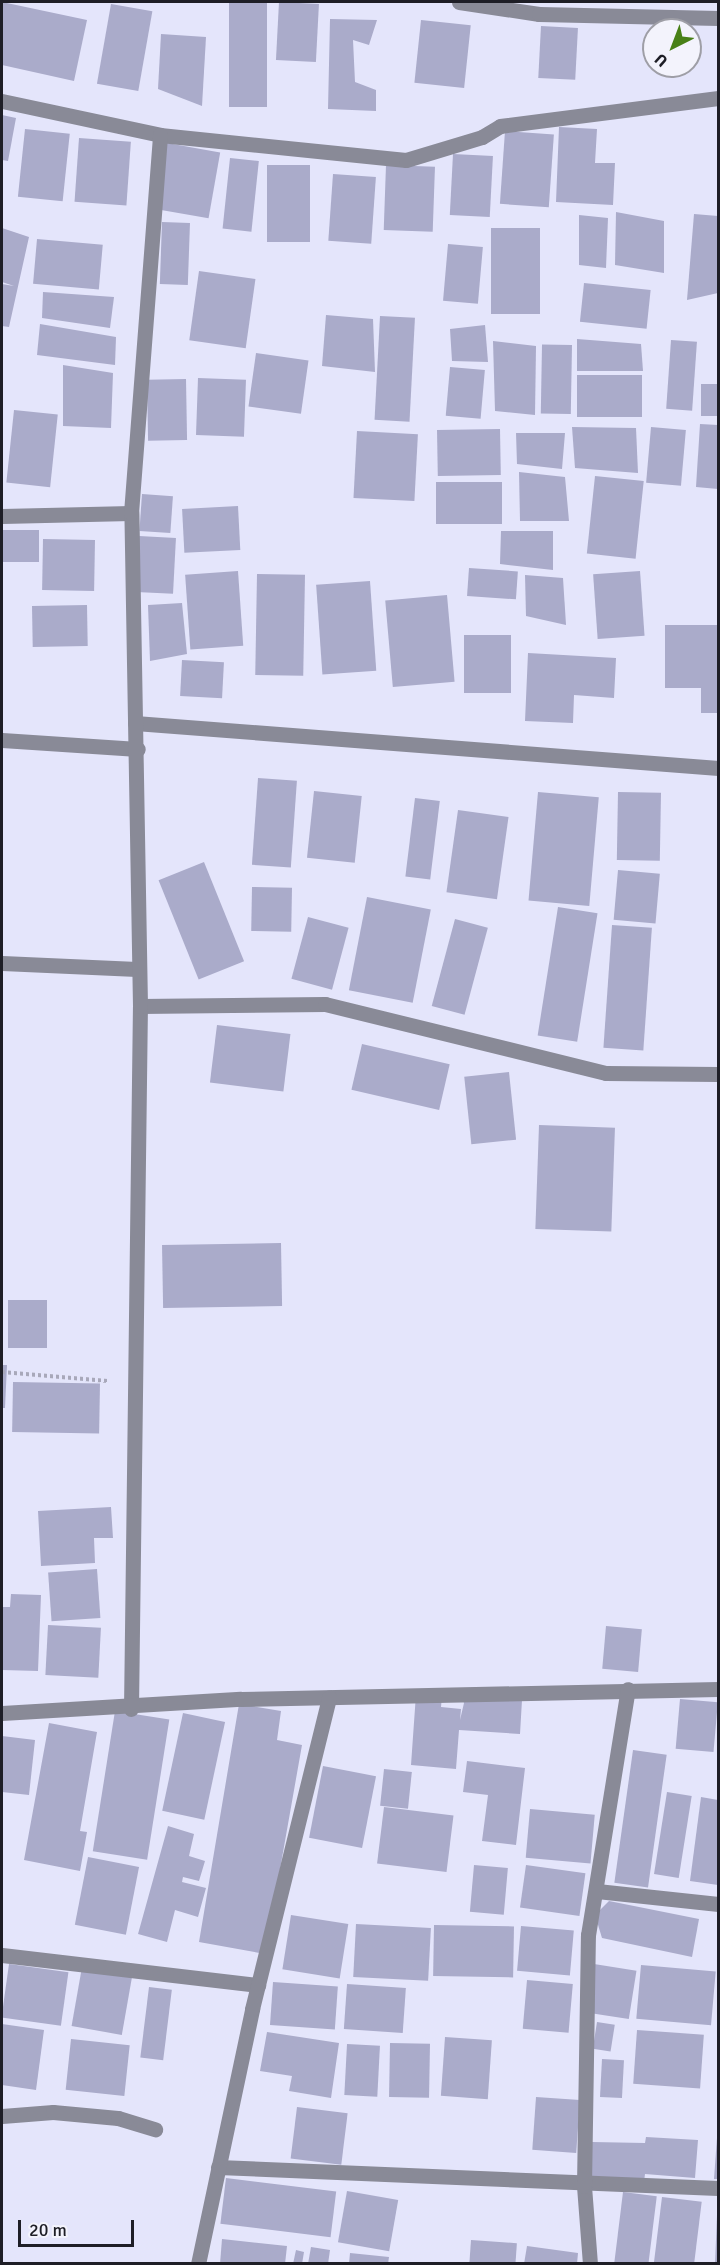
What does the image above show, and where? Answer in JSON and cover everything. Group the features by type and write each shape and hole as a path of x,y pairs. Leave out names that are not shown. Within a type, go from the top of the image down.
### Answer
{"street":[{"path":"459,2 718,18"},
{"path":"2,101 160,135 406,160 482,137 500,126 718,98"},
{"path":"131,1709 140,1006 137,969 138,749 135,723 131,513 160,135"},
{"path":"2,516 131,513"},
{"path":"135,723 718,768"},
{"path":"2,740 138,749"},
{"path":"2,963 137,969"},
{"path":"140,1006 325,1004 606,1073 718,1074"},
{"path":"2,1713 131,1709 329,1697 628,1689 718,1689"},
{"path":"590,2264 584,2186 588,1935 597,1891 628,1689"},
{"path":"198,2264 258,1986 329,1697"},
{"path":"597,1891 718,1904"},
{"path":"2,1955 258,1986"},
{"path":"2,2116 53,2112 118,2118 155,2129"},
{"path":"218,2167 584,2186 718,2188"}],"path":[{"path":"2,1372 136,1384"}],"building":[{"path":"2,2 87,20 74,81 2,65"},
{"path":"229,2 267,2 267,107 229,107"},
{"path":"279,2 319,4 316,62 276,60"},
{"path":"111,4 152,11 138,91 97,84"},
{"path":"330,19 377,20 369,45 353,40 355,82 376,90 376,111 328,109"},
{"path":"421,20 471,25 464,88 414,83"},
{"path":"541,26 578,28 575,80 538,78"},
{"path":"161,34 206,37 202,106 158,89"},
{"path":"2,115 16,118 8,161 2,160"},
{"path":"559,127 597,129 595,163 615,163 613,205 556,202"},
{"path":"25,129 70,134 63,201 18,197"},
{"path":"505,131 554,134 549,207 500,204"},
{"path":"79,138 131,142 126,205 75,202"},
{"path":"167,143 220,152 209,218 155,209"},
{"path":"453,154 493,156 490,217 450,215"},
{"path":"230,158 259,161 251,232 223,229"},
{"path":"267,165 310,165 310,242 267,242"},
{"path":"386,165 435,167 433,232 384,230"},
{"path":"333,174 376,177 371,244 328,241"},
{"path":"616,212 664,221 664,273 615,265"},
{"path":"694,214 718,216 718,293 687,300"},
{"path":"579,215 608,218 606,268 579,265"},
{"path":"162,222 190,223 188,285 160,284"},
{"path":"2,228 29,237 9,327 2,326 2,284 14,286 2,282"},
{"path":"491,228 540,228 540,314 491,314"},
{"path":"37,239 103,245 99,290 33,284"},
{"path":"448,244 483,247 478,304 443,301"},
{"path":"199,271 255,279 246,348 189,340"},
{"path":"584,283 651,290 647,329 580,322"},
{"path":"43,292 114,297 110,328 42,318"},
{"path":"326,315 373,319 375,372 322,366"},
{"path":"380,316 415,318 410,422 375,420"},
{"path":"40,324 116,337 115,365 37,355"},
{"path":"485,325 488,362 452,361 450,329"},
{"path":"577,339 641,344 643,371 577,371"},
{"path":"671,340 697,342 692,411 666,409"},
{"path":"493,341 536,346 535,415 495,411"},
{"path":"542,344 572,345 571,414 541,413"},
{"path":"256,353 308,360 301,414 248,406"},
{"path":"63,365 113,373 111,428 63,426"},
{"path":"450,367 485,370 481,419 446,416"},
{"path":"577,375 642,375 642,417 577,417"},
{"path":"198,378 246,380 244,437 196,435"},
{"path":"186,379 187,440 148,441 147,380"},
{"path":"701,384 718,384 718,416 701,416"},
{"path":"14,410 58,415 50,487 6,483"},
{"path":"700,424 718,425 718,489 696,487"},
{"path":"572,427 636,428 638,473 575,468"},
{"path":"651,427 686,430 681,486 646,483"},
{"path":"500,429 501,475 438,476 437,430"},
{"path":"357,431 418,434 414,501 353,498"},
{"path":"516,433 565,433 562,469 517,464"},
{"path":"519,472 565,477 569,521 520,521"},
{"path":"595,476 644,481 636,559 587,554"},
{"path":"436,482 502,482 502,524 436,524"},
{"path":"142,494 173,496 170,533 139,531"},
{"path":"238,506 240,550 184,553 182,509"},
{"path":"2,530 39,530 39,562 2,562"},
{"path":"501,531 553,531 553,570 500,564"},
{"path":"139,536 176,538 173,594 136,592"},
{"path":"43,539 95,540 94,591 42,590"},
{"path":"469,568 518,571 516,599 467,596"},
{"path":"238,571 243,646 190,650 185,575"},
{"path":"640,571 645,636 598,639 593,574"},
{"path":"257,574 305,575 303,676 255,675"},
{"path":"525,575 563,578 566,625 526,616"},
{"path":"370,581 376,671 322,675 316,585"},
{"path":"447,595 455,682 393,687 385,600"},
{"path":"182,603 187,654 150,661 148,605"},
{"path":"87,605 88,646 33,647 32,606"},
{"path":"665,625 718,625 718,713 701,713 701,688 665,688"},
{"path":"464,635 511,635 511,693 464,693"},
{"path":"528,653 616,658 614,698 574,695 573,723 525,721"},
{"path":"182,660 224,662 222,698 180,696"},
{"path":"258,778 297,781 291,868 252,865"},
{"path":"314,791 362,796 355,863 307,858"},
{"path":"538,792 599,797 589,906 529,901"},
{"path":"618,792 661,793 660,861 617,860"},
{"path":"415,798 440,801 430,879 405,876"},
{"path":"458,810 509,817 497,899 446,892"},
{"path":"204,862 244,961 199,980 159,880"},
{"path":"618,870 660,874 655,923 614,920"},
{"path":"252,887 292,888 291,932 251,931"},
{"path":"367,897 431,909 413,1003 349,990"},
{"path":"558,907 598,913 577,1042 538,1035"},
{"path":"308,917 349,928 332,990 291,979"},
{"path":"455,919 488,928 465,1015 432,1006"},
{"path":"612,925 652,928 643,1050 603,1048"},
{"path":"217,1025 290,1034 283,1092 210,1083"},
{"path":"362,1044 450,1064 439,1110 351,1090"},
{"path":"509,1072 516,1140 471,1144 464,1077"},
{"path":"539,1125 615,1128 611,1232 535,1229"},
{"path":"281,1243 282,1306 163,1308 162,1245"},
{"path":"8,1300 47,1300 47,1348 8,1348"},
{"path":"2,1365 7,1365 5,1408 2,1408"},
{"path":"13,1382 100,1384 99,1434 12,1432"},
{"path":"111,1507 113,1538 94,1538 95,1563 41,1566 38,1511"},
{"path":"97,1569 100,1618 52,1621 48,1572"},
{"path":"11,1594 41,1595 38,1671 2,1670 2,1607 10,1607"},
{"path":"48,1625 101,1628 98,1678 45,1675"},
{"path":"606,1626 642,1629 638,1672 602,1669"},
{"path":"416,1694 442,1696 441,1707 461,1709 460,1720 464,1703 461,1695 522,1700 520,1734 459,1730 456,1769 411,1765"},
{"path":"680,1699 718,1702 713,1752 676,1749"},
{"path":"239,1704 281,1711 277,1740 302,1745 265,1954 199,1942"},
{"path":"115,1711 169,1720 147,1860 93,1851"},
{"path":"183,1713 225,1722 204,1820 162,1811"},
{"path":"49,1723 97,1732 80,1831 87,1832 80,1871 24,1860"},
{"path":"2,1736 35,1740 29,1795 2,1792"},
{"path":"633,1750 667,1755 648,1887 614,1883"},
{"path":"467,1761 525,1768 516,1845 482,1841 488,1795 463,1792"},
{"path":"323,1766 376,1776 362,1848 309,1838"},
{"path":"384,1769 412,1772 408,1809 380,1806"},
{"path":"667,1792 692,1796 679,1878 654,1874"},
{"path":"701,1797 718,1800 718,1885 690,1881"},
{"path":"384,1807 453,1816 447,1872 377,1864"},
{"path":"530,1809 595,1815 590,1863 526,1858"},
{"path":"168,1826 194,1834 189,1856 205,1861 199,1881 183,1877 182,1882 206,1888 198,1917 175,1910 167,1942 138,1934"},
{"path":"88,1857 139,1867 126,1935 75,1925"},
{"path":"474,1865 508,1868 504,1915 470,1912"},
{"path":"526,1865 585,1873 579,1916 520,1908"},
{"path":"609,1901 699,1919 692,1957 602,1938 595,1915"},
{"path":"291,1915 348,1924 340,1978 282,1969"},
{"path":"356,1924 431,1928 428,1981 353,1977"},
{"path":"434,1925 514,1926 513,1977 433,1976"},
{"path":"521,1926 574,1931 570,1975 517,1971"},
{"path":"9,1964 68,1972 61,2026 2,2018"},
{"path":"594,1964 636,1971 629,2019 586,2012"},
{"path":"641,1965 716,1972 711,2025 636,2019"},
{"path":"82,1967 132,1976 122,2035 72,2026"},
{"path":"527,1980 573,1984 569,2033 523,2029"},
{"path":"273,1982 338,1987 335,2029 270,2025"},
{"path":"347,1984 406,1988 403,2033 344,2029"},
{"path":"149,1987 172,1990 163,2060 140,2057"},
{"path":"597,2022 615,2025 611,2051 593,2049"},
{"path":"2,2024 44,2030 36,2090 2,2085"},
{"path":"637,2030 704,2035 700,2089 633,2084"},
{"path":"267,2032 339,2043 331,2098 289,2091 292,2076 260,2071"},
{"path":"445,2037 492,2040 488,2099 441,2096"},
{"path":"71,2039 130,2045 124,2096 66,2090"},
{"path":"390,2043 430,2044 429,2098 389,2097"},
{"path":"347,2044 380,2046 377,2097 344,2095"},
{"path":"602,2059 624,2060 622,2098 600,2097"},
{"path":"536,2097 580,2100 576,2153 532,2150"},
{"path":"297,2107 348,2113 341,2165 291,2159"},
{"path":"718,2124 718,2179 714,2179"},
{"path":"646,2137 698,2140 695,2178 645,2174 644,2182 591,2181 592,2142 645,2143"},
{"path":"226,2178 336,2192 331,2237 220,2224"},
{"path":"347,2191 398,2200 389,2251 338,2242"},
{"path":"623,2192 657,2196 648,2264 614,2263"},
{"path":"662,2197 702,2202 694,2264 654,2264"},
{"path":"717,2215 718,2264 715,2264"},
{"path":"222,2239 287,2246 285,2264 220,2264"},
{"path":"471,2240 517,2243 515,2264 469,2264"},
{"path":"527,2246 578,2253 577,2264 524,2264"},
{"path":"311,2247 330,2250 328,2264 308,2264"},
{"path":"296,2250 304,2252 302,2264 293,2264"},
{"path":"350,2253 389,2257 388,2264 349,2264"}]}
